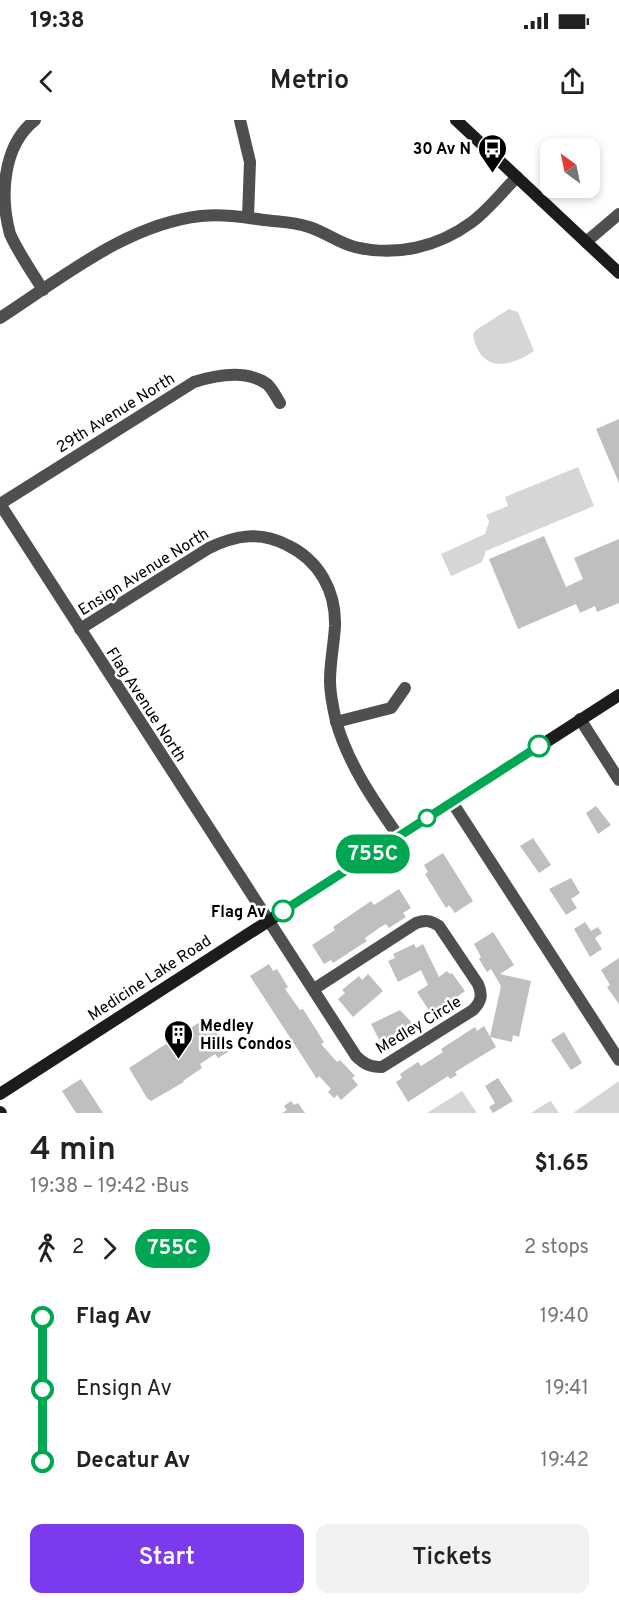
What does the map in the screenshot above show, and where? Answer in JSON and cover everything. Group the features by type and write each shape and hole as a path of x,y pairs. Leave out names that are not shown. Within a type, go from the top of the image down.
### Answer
{"street":[{"path":"35,120 21,134 10,152 4,171 2,193 3,214 10,234 43,290"},
{"path":"240,120 250,162 248,218"},
{"path":"456,120 619,273"},
{"path":"0,318 116,243 144,230 175,220 228,215 289,222 311,228 355,247 404,250 428,245 452,235 490,206 517,177"},
{"path":"586,242 619,214"},
{"name":"29th Avenue North","path":"0,504 194,382 212,376 231,375 254,378 268,385 280,403"},
{"name":"Flag Avenue North","path":"0,504 268,920"},
{"name":"Ensign Avenue North","path":"80,629 209,548 229,539 265,536 298,550 311,561 328,586 335,623 330,681 336,722 348,756 399,837"},
{"path":"336,722 391,708 405,688"},
{"name":"Medicine Lake Road","path":"0,1094 619,695"},
{"path":"580,719 619,780"},
{"path":"452,802 619,1060"},
{"name":"Medley Circle","path":"268,920 356,1056 363,1063 372,1067 382,1067 478,1005 482,998 481,991 439,926 432,921 424,920 314,989"}],"shaded area":[{"path":"509,309 518,312 534,351 514,361 496,364 481,355 473,334"},
{"path":"578,467 594,506 486,551 482,562 451,576 441,554 485,534 489,521 486,515 508,506 505,497"},
{"path":"619,1081 619,1113 573,1113"},
{"path":"462,1091 477,1113 427,1113"},
{"path":"550,1101 559,1113 531,1113"}],"building":[{"path":"619,419 619,483 596,429"},
{"path":"544,536 566,587 583,579 574,558 619,539 619,603 597,612 595,606 580,613 576,604 518,629 489,559"},
{"path":"596,806 611,825 598,834 586,813"},
{"path":"533,838 551,865 539,873 520,846"},
{"path":"443,853 473,901 455,913 449,905 446,908 425,874 428,872 424,865"},
{"path":"571,878 580,893 571,899 577,908 566,915 549,889"},
{"path":"399,889 411,908 403,913 406,917 389,928 386,924 379,928 365,938 367,941 333,963 331,960 324,964 312,945 335,930 333,927 371,901 374,905"},
{"path":"585,922 591,931 598,927 602,933 595,938 602,949 590,957 574,929"},
{"path":"493,932 514,965 500,974 531,981 519,1037 513,1035 512,1042 490,1037 501,986 491,969 487,972 474,944"},
{"path":"414,944 416,948 423,944 439,977 447,971 452,973 465,991 457,997 459,1000 442,1012 440,1009 432,1015 417,992 428,985 421,970 398,982 388,961 395,958 393,954"},
{"path":"619,958 619,1004 607,987 610,985 601,970"},
{"path":"269,964 273,971 277,969 288,987 285,989 300,1010 303,1009 324,1042 321,1044 337,1062 340,1060 355,1076 352,1078 358,1085 341,1100 337,1095 334,1098 328,1092 331,1089 319,1076 317,1079 250,976"},
{"path":"368,974 383,991 353,1017 338,999 345,993 342,990 359,976 362,980"},
{"path":"400,1010 415,1026 408,1030 410,1033 391,1043 389,1039 381,1043 371,1024"},
{"name":"Medley Hills Condos","path":"206,1018 228,1052 218,1058 215,1054 200,1064 202,1068 184,1082 151,1101 129,1068"},
{"path":"484,1026 496,1047 455,1072 457,1075 450,1079 448,1076 408,1102 396,1082 402,1078 400,1074 418,1062 421,1066 429,1061 443,1052 441,1049 475,1027 477,1031"},
{"path":"564,1032 582,1063 571,1070 551,1040"},
{"path":"498,1078 513,1101 493,1113 489,1107 495,1103 485,1086"},
{"path":"81,1079 103,1113 76,1113 62,1091"},
{"name":"Medley Hills Condos","path":"291,1101 294,1105 298,1103 305,1113 282,1113 287,1110 284,1106"}],"bus line":[{"name":"755C","path":"283,911 539,746"}],"place":[{"name":"30 Av N","path":"492,174"},
{"name":"Flag Av","path":"283,911"},
{"name":"Medley Hills Condos","path":"179,1060"}]}
